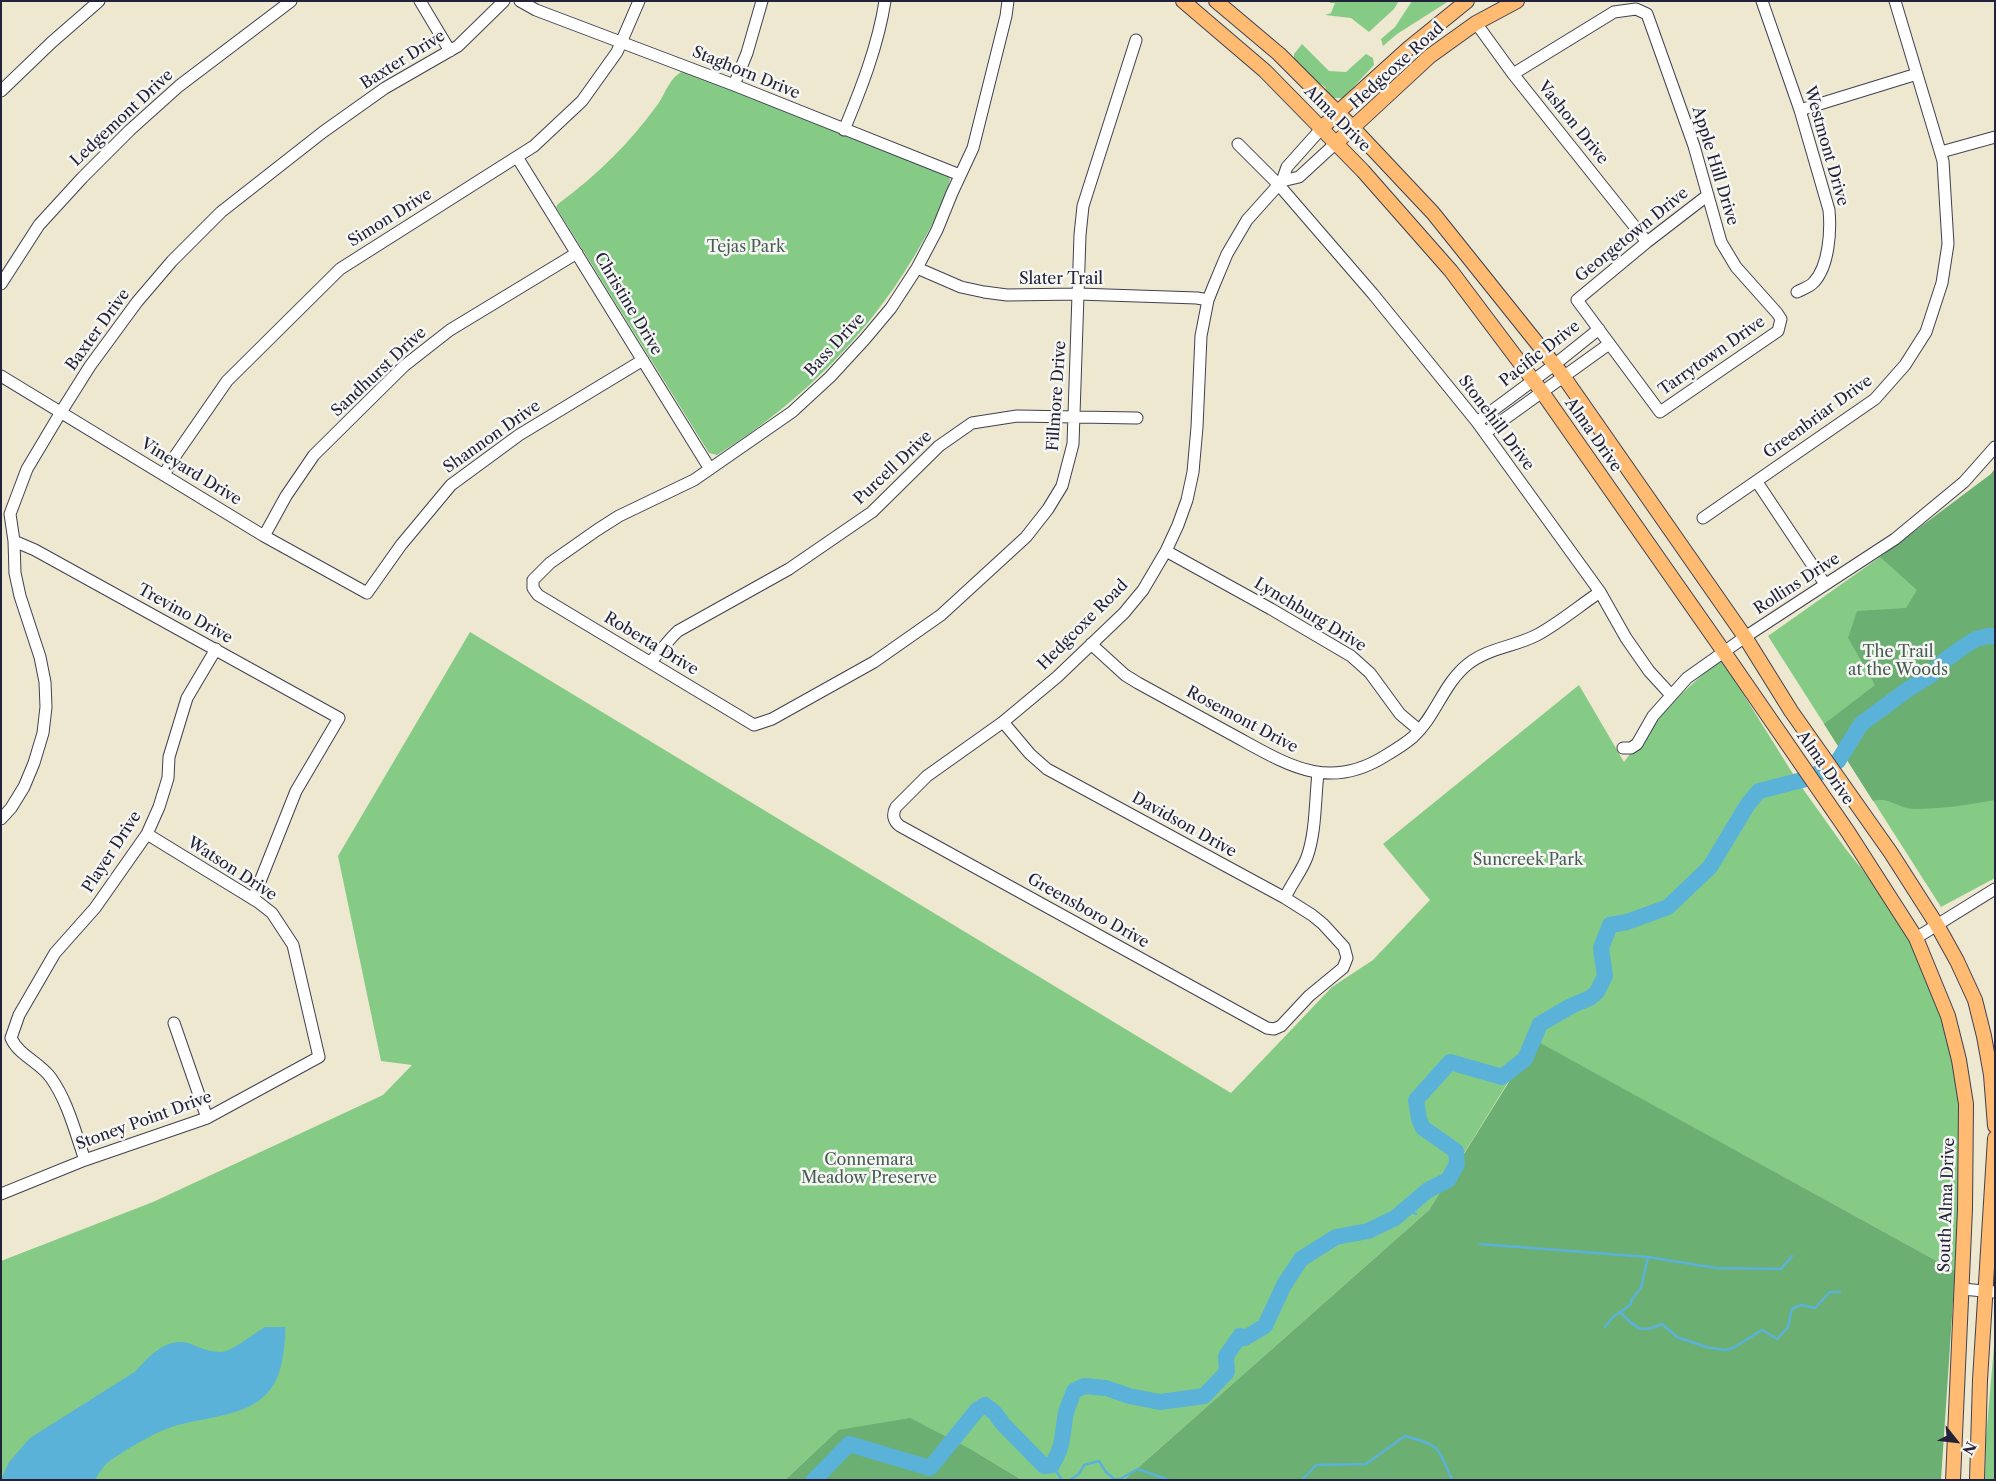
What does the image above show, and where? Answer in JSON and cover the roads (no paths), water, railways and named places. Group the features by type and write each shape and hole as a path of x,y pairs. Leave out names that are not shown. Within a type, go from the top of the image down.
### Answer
{"main road":[{"name":"Alma Drive","path":"1183,1 1197,6 1265,71 1390,199 1451,271 1534,380 1724,652 1848,832 1916,938"},
{"name":"Alma Drive","path":"1216,1 1279,54 1354,128 1433,213 1554,365 1745,638 1791,712 1891,853 1937,925"},
{"name":"Hedgcoxe Road","path":"1336,143 1430,56 1476,23 1517,1"},
{"name":"Hedgcoxe Road","path":"1321,129 1409,48 1464,3"},
{"path":"1464,3 1476,23"},
{"path":"1451,271 1468,258"},
{"path":"1937,925 1957,961 1975,1000 1991,1075 1995,1126"},
{"name":"South Alma Drive","path":"1916,938 1948,1016 1959,1060 1966,1104 1962,1289 1953,1480"},
{"path":"1976,1480 1980,1380 1991,1291 1995,1138"}],"street":[{"name":"Ledgemont Drive","path":"1,284 39,226 82,178 130,130 179,86 291,1"},
{"path":"420,1 450,51"},
{"name":"Baxter Drive","path":"1,819 24,787 34,763 43,733 46,707 40,657 20,596 15,573 14,542 10,514 27,469 61,412 90,366 137,302 172,261 221,212 323,132 385,88 450,51 504,1"},
{"name":"Staghorn Drive","path":"520,1 536,10 734,85 960,175"},
{"name":"Simon Drive","path":"164,475 227,381 340,269 534,146 582,101 602,75 622,42 639,1"},
{"path":"734,85 747,53 762,1"},
{"path":"844,130 867,70 884,1"},
{"name":"Bass Drive","path":"533,588 533,580 550,563 597,530 619,516 694,480 792,412 830,377 891,308 917,268 937,230 973,148 1008,1"},
{"name":"Westmont Drive","path":"1762,1 1800,110 1829,210 1831,224 1828,248 1821,270 1814,282 1797,292"},
{"name":"Greenbriar Drive","path":"1703,518 1875,399 1905,365 1926,332 1942,283 1948,244 1942,152 1895,1"},
{"path":"1,91 5,79 96,2"},
{"name":"Apple Hill Drive","path":"1513,74 1614,12 1636,9 1647,14 1688,128 1721,242 1736,267 1777,313 1781,319 1781,325"},
{"name":"Vashon Drive","path":"1476,23 1513,74 1647,242"},
{"name":"Fillmore Drive","path":"754,725 772,719 891,652 941,615 1026,536 1048,509 1062,486 1073,444 1080,235 1083,206 1136,40"},
{"path":"1800,110 1917,74"},
{"name":"Hedgcoxe Road","path":"893,814 896,807 927,776 1004,722 1057,677 1124,613 1143,590 1166,551 1187,500 1193,472 1197,427 1201,336 1208,300 1227,254 1248,220 1280,183 1287,167 1321,129"},
{"path":"1942,152 1995,137"},
{"name":"Hedgcoxe Road","path":"1280,183 1299,177 1336,143"},
{"name":"Stonehill Drive","path":"1238,144 1280,183 1477,422 1600,592 1626,638 1649,671 1671,695"},
{"name":"Christine Drive","path":"517,157 710,469"},
{"name":"Georgetown Drive","path":"1599,329 1577,300 1708,195"},
{"name":"Sandhurst Drive","path":"264,536 286,496 314,455 404,366 450,330 578,254"},
{"name":"Slater Trail","path":"917,268 961,287 1007,295 1078,294 1208,300"},
{"name":"Tarrytown Drive","path":"1609,344 1660,412 1778,331 1781,325"},
{"path":"1599,329 1609,344"},
{"name":"Pacific Drive","path":"1477,422 1599,329"},
{"name":"Pacific Drive","path":"1485,433 1609,344"},
{"name":"Shannon Drive","path":"367,593 401,545 451,485 519,435 643,360"},
{"name":"Vineyard Drive","path":"1,376 264,536 367,593"},
{"name":"Purcell Drive","path":"650,662 678,631 789,569 872,512 939,446 972,423 1017,416 1137,418"},
{"name":"Rollins Drive","path":"1623,748 1631,748 1637,744 1653,716 1688,678 1724,652 1895,539 1964,482 1995,447"},
{"path":"1757,482 1826,584"},
{"name":"Trevino Drive","path":"14,542 35,550 339,718 296,791 253,899"},
{"name":"Lynchburg Drive","path":"1166,551 1351,656 1370,674 1400,714 1419,730"},
{"name":"Roberta Drive","path":"533,588 538,595 754,725"},
{"name":"Rosemont Drive","path":"1091,644 1138,683 1281,761 1318,773 1336,773 1364,768 1401,746 1419,730 1431,715 1450,682 1472,662 1488,651 1520,642 1537,634 1600,592"},
{"name":"Player Drive","path":"85,1160 65,1102 52,1078 42,1066 14,1046 11,1038 19,1015 55,953 95,908 147,834 159,807 168,778 169,757 187,698 216,649"},
{"name":"Davidson Drive","path":"1004,722 1025,749 1047,769 1285,898 1312,915 1344,947 1347,958"},
{"path":"1285,898 1291,883 1306,859 1311,838 1318,773"},
{"name":"Greensboro Drive","path":"893,814 895,821 900,826 1267,1028 1274,1029 1281,1026 1309,996 1343,968 1347,958"},
{"name":"Watson Drive","path":"147,834 253,899 272,913 293,945 319,1056"},
{"path":"1916,938 1995,889"},
{"path":"174,1023 207,1118"},
{"name":"Stoney Point Drive","path":"1,1194 85,1160 207,1118 319,1056"},
{"path":"1962,1289 1991,1291"}],"water":[{"path":"265,1327 285,1327 282,1361 276,1381 266,1395 252,1405 237,1412 160,1431 111,1460 103,1467 95,1480 1,1480 9,1462 30,1438 136,1371 160,1348 183,1342 209,1351 226,1351"}],"waterway":[{"path":"814,1480 849,1444 930,1468 977,1410 985,1405 995,1413 1003,1424 1044,1466 1052,1465 1056,1458 1062,1442 1066,1411 1074,1391 1084,1386 1106,1388 1129,1396 1160,1402 1204,1396 1227,1372 1226,1356 1240,1336 1245,1338 1265,1326 1284,1285 1301,1259 1336,1237 1368,1231 1395,1218 1428,1190 1448,1180 1457,1164 1456,1151 1423,1128 1419,1119 1416,1100 1450,1062 1502,1077 1525,1059 1540,1024 1571,1006 1590,998 1597,992 1605,976 1601,948 1610,925 1627,922 1668,907 1710,867 1748,804 1759,791 1802,780 1819,773 1838,761 1861,724 1931,675 1944,661 1963,647 1976,639 1995,636"},
{"path":"1406,1209 1416,1214"},
{"path":"1480,1244 1648,1257 1716,1268 1781,1269 1792,1256"},
{"path":"1605,1327 1613,1317 1630,1305 1632,1299 1641,1288 1648,1257"},
{"path":"1621,1313 1639,1328 1648,1329 1662,1324 1677,1337 1706,1347 1724,1350 1733,1348 1762,1330 1777,1339 1788,1327 1792,1309 1801,1305 1815,1308 1830,1292 1840,1292"},
{"path":"1302,1480 1316,1465 1366,1464 1405,1436 1432,1445 1440,1454 1452,1480"},
{"path":"1070,1480 1079,1474 1084,1465 1099,1461 1106,1472 1114,1479 1120,1479 1138,1469 1169,1480"},
{"path":"1052,1465 1062,1480"}],"park label":[{"name":"Tejas Park","path":"746,247"},
{"name":"The Trail at the Woods","path":"1898,661"},
{"name":"Suncreek Park","path":"1528,860"},
{"name":"Connemara Meadow Preserve","path":"869,1169"}]}
